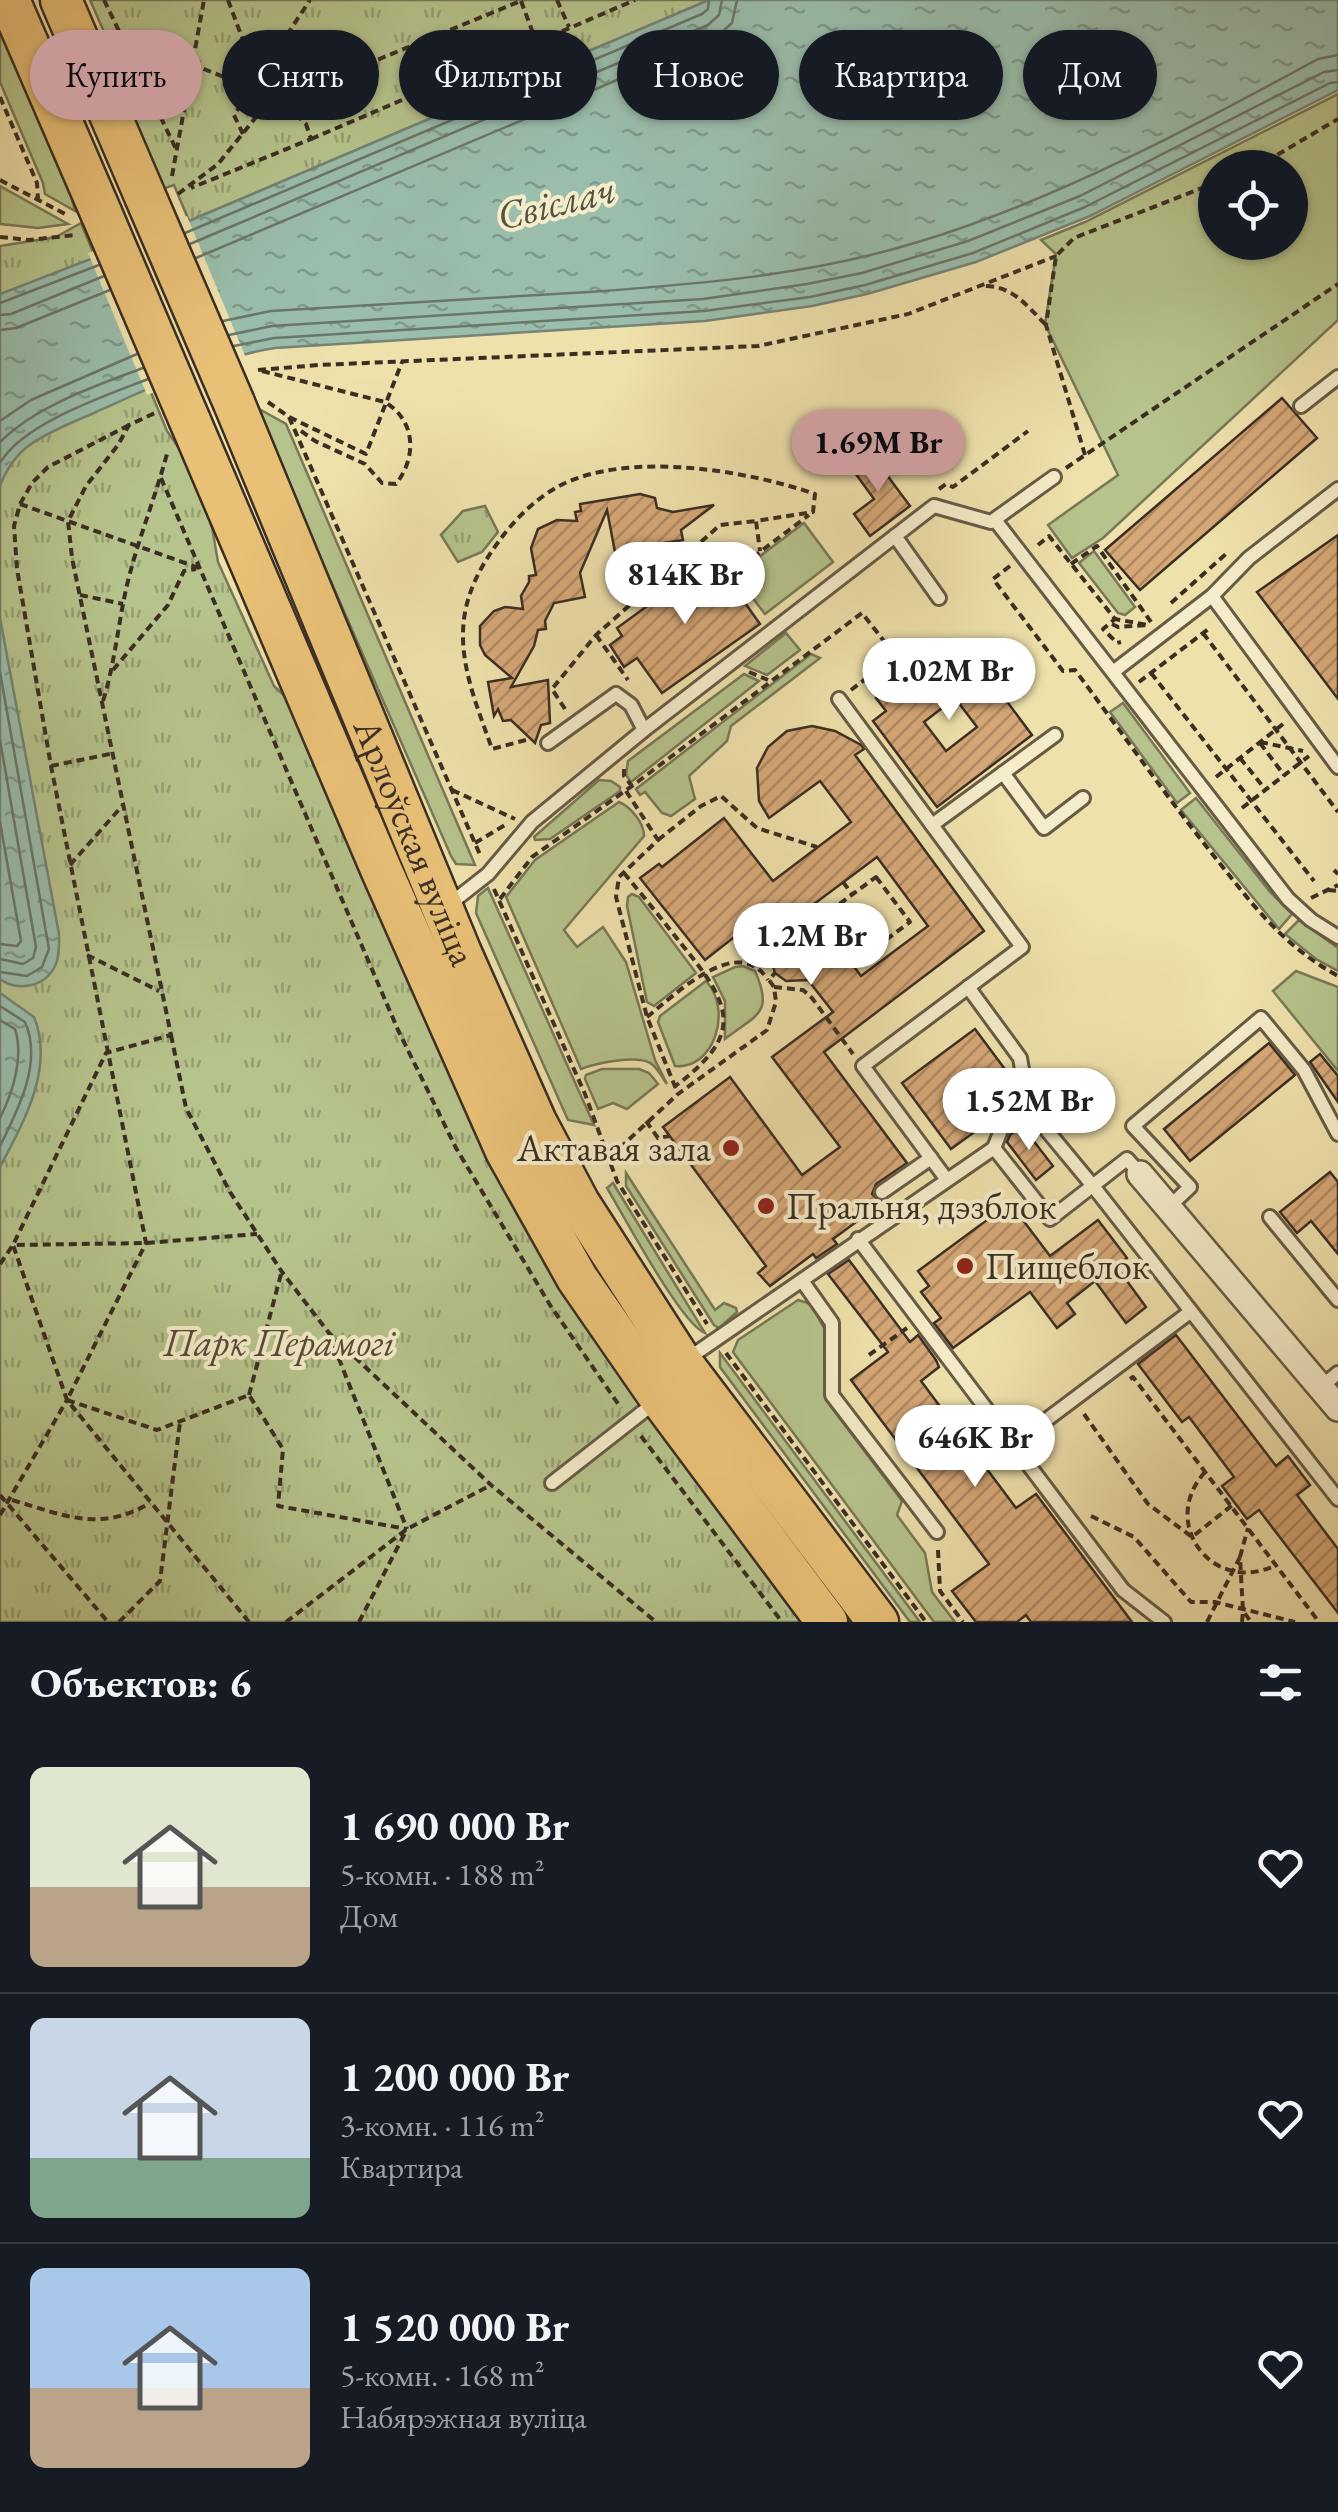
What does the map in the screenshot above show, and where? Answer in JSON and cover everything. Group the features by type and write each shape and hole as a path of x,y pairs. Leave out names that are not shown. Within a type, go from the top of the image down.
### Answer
{"main road":[{"name":"Арлоўская вуліца","path":"8,0 83,221 172,425 381,869 506,1151 577,1278 617,1337 666,1372 878,1622"},
{"name":"Арлоўская вуліца","path":"60,0 169,192 250,385 429,907 460,953 536,1122 666,1372 827,1622"},
{"path":"416,949 422,939 438,936 460,953"}],"street":[{"path":"1140,1174 1329,1380 1338,1408"}],"lane":[{"path":"1301,406 1338,378"},
{"path":"381,869 406,898 429,907 488,874 532,822 644,730 934,506 991,522 1054,477"},
{"path":"1113,672 1212,596 1249,558 1338,488"},
{"path":"995,520 1288,899 1338,938"},
{"path":"895,536 939,598"},
{"path":"1212,596 1338,767"},
{"path":"548,743 616,694 631,704 644,730"},
{"path":"839,699 1022,947 863,1066 948,1180"},
{"path":"932,825 1055,734"},
{"path":"1003,773 1044,828 1083,798"},
{"path":"552,1483 666,1372 994,1148 1023,1075 1020,1058 968,987"},
{"path":"1168,1208 1190,1187 1133,1126 1260,1018 1304,1070 1338,1134"},
{"path":"1016,1093 1338,1498"},
{"path":"994,1148 1050,1219 1127,1159 1140,1174"},
{"path":"882,1192 931,1158"},
{"path":"1270,1217 1338,1300"},
{"path":"858,1239 1123,1590 1164,1622"},
{"path":"803,1282 832,1324 832,1394 937,1532"},
{"path":"1013,1445 1190,1312"}],"path":[{"path":"104,0 117,30"},
{"path":"199,30 204,0"},
{"path":"228,0 239,30"},
{"path":"290,30 310,0"},
{"path":"379,58 522,0 532,30"},
{"path":"557,0 569,27"},
{"path":"612,0 615,8"},
{"path":"562,30 635,0"},
{"path":"0,97 37,183 38,200"},
{"path":"169,192 311,139 399,101"},
{"path":"1286,150 1338,119"},
{"path":"161,120 176,150"},
{"path":"169,192 182,120"},
{"path":"236,120 242,134"},
{"path":"169,192 218,164 252,120"},
{"path":"302,120 311,139"},
{"path":"0,180 83,221 71,237 0,237"},
{"path":"250,385 402,361 758,346 908,314 1056,256 1074,238 1198,190"},
{"path":"1056,256 1046,325 1086,455"},
{"path":"1054,477 1338,284"},
{"path":"984,286 1003,286 1046,325"},
{"path":"250,385 290,417 366,454 402,361"},
{"path":"250,385 385,402 398,410 413,449 408,468 396,484 382,483 365,464 293,426"},
{"path":"290,417 585,1094 617,1180 717,1340 926,1622"},
{"path":"129,425 86,486 68,521 186,1108 230,1192 282,1272 329,1332 491,1485 656,1622"},
{"path":"0,1515 67,1400 146,1243 51,766 17,569 14,526 32,483 48,467 129,425 172,425 136,547 113,670 103,702"},
{"path":"526,740 492,749 468,674 463,639 465,605 475,578 510,526 536,501 581,477 606,471 675,467 744,475 815,494 813,512 732,573"},
{"path":"20,504 199,568 184,571 168,604 113,670"},
{"path":"566,710 552,688 596,635 720,525 813,512"},
{"path":"756,521 760,552"},
{"path":"1113,621 1049,536 994,578 1063,671 1075,670 1176,808 1262,916 1302,954 1338,976"},
{"path":"1164,610 1239,543"},
{"path":"1071,564 1096,546 1151,622 1138,633"},
{"path":"80,595 123,604"},
{"path":"500,901 532,856 626,791 862,613 909,673"},
{"path":"1104,709 1226,615"},
{"path":"1128,641 1117,643 1103,629 1113,621 1148,625"},
{"path":"1203,633 1338,812"},
{"path":"596,635 624,675"},
{"path":"839,699 896,656"},
{"path":"1152,673 1314,881"},
{"path":"1209,782 1288,721"},
{"path":"1260,742 1313,753"},
{"path":"1260,742 1284,776"},
{"path":"1304,742 1313,753"},
{"path":"1234,814 1313,753"},
{"path":"51,766 112,754"},
{"path":"1240,758 1266,790"},
{"path":"452,790 515,819"},
{"path":"626,791 658,840"},
{"path":"678,1094 647,1017 616,897 619,877 658,840 701,806 721,796 758,828 817,846"},
{"path":"70,865 123,805"},
{"path":"624,872 705,973 720,998 722,1028 704,1065 674,1088"},
{"path":"876,877 910,922 864,956 830,911 852,894 876,877"},
{"path":"843,882 852,894"},
{"path":"1328,890 1338,892"},
{"path":"88,955 162,992"},
{"path":"609,1158 678,1094 767,1030 776,1002 774,987 762,970 739,962 705,973 647,1017"},
{"path":"768,980 774,973"},
{"path":"774,987 803,990 856,1058"},
{"path":"0,1264 13,1246 106,1053 171,1034"},
{"path":"646,1121 658,1138 670,1136"},
{"path":"0,1252 13,1246 146,1243 258,1234"},
{"path":"13,1246 67,1400 249,1622"},
{"path":"282,1272 249,1395 283,1449 278,1506 408,1529"},
{"path":"329,1332 408,1529"},
{"path":"1120,1386 1133,1377 1319,1622"},
{"path":"67,1400 158,1430 249,1395"},
{"path":"1071,1423 1096,1404"},
{"path":"1084,1413 1148,1504 1192,1537 1208,1558 1239,1573 1276,1566"},
{"path":"119,1622 160,1582 180,1422"},
{"path":"1192,1537 1188,1502 1205,1472"},
{"path":"286,1622 408,1529 491,1485"},
{"path":"0,1495 108,1622"},
{"path":"10,1503 83,1520 125,1518 151,1502"},
{"path":"1192,1537 1233,1504"},
{"path":"1077,1509 1134,1536 1191,1602 1215,1602 1294,1622"},
{"path":"1242,1622 1240,1557 1248,1528"},
{"path":"359,1622 378,1579 408,1529"},
{"path":"937,1532 940,1592 963,1621 969,1614"},
{"path":"1208,1622 1240,1557"},
{"path":"1243,1611 1251,1622"}],"green space":[{"path":"90,0 709,0 638,30 617,30 617,39 597,48 597,30 399,30 399,120 427,120 189,221 174,185 165,188 155,176 130,120 202,120 202,30 103,30"},
{"path":"0,29 30,98 30,120 40,120 75,211 45,194 0,82"},
{"path":"1338,94 1338,320 1103,538 1072,558 1048,525 1118,475 1045,324 1056,254 1041,240 1198,165 1198,260 1308,260 1308,150 1227,150"},
{"path":"0,186 68,224 38,228 0,224"},
{"name":"Парк Перамогі","path":"81,223 167,431 191,466 212,527 218,562 274,686 302,712 464,1086 806,1622 0,1622 0,246 56,237"},
{"path":"261,410 286,424 475,865 456,864 451,856 262,424"},
{"path":"485,506 498,532 482,552 458,562 441,535 463,511"},
{"path":"804,523 833,562 765,614 735,575"},
{"path":"1094,551 1135,607 1125,615 1118,613 1079,563"},
{"path":"786,633 800,650 767,675 745,666"},
{"path":"811,654 820,658 731,726 727,741 689,776 695,799 671,816 662,813 645,792 640,795 636,789"},
{"path":"744,674 759,681 631,782 626,775 628,761"},
{"path":"1123,703 1190,793 1177,803 1110,712"},
{"path":"599,780 611,781 620,791 550,839 535,840 534,837"},
{"path":"1196,798 1292,914 1279,929 1181,810"},
{"path":"619,802 636,816 644,836 564,930 577,947 603,927 626,962 655,1060 667,1084 655,1067 644,1061 616,1061 581,1069 506,897 535,860"},
{"path":"488,888 594,1125 568,1120 476,913 478,896"},
{"path":"632,894 639,897 696,973 654,1006 647,1002 627,906"},
{"path":"1299,920 1338,948 1338,971 1285,934"},
{"path":"735,967 755,971 762,1005 754,1018 725,1039 725,1001 713,977"},
{"path":"1296,971 1338,987 1338,1071 1273,991"},
{"path":"706,981 718,1007 715,1036 700,1058 689,1065 675,1066 658,1022 660,1016"},
{"path":"602,1069 639,1069 649,1073 658,1084 627,1109 613,1103 598,1109 586,1075"},
{"path":"626,1173 715,1310 724,1303 736,1308 737,1312 719,1328 626,1186"},
{"path":"613,1183 705,1333 682,1310 653,1268 607,1188"},
{"path":"798,1300 811,1304 826,1332 826,1400 902,1501 897,1515 925,1553 932,1592 955,1622 934,1622 733,1352 738,1340"},
{"path":"720,1353 920,1622 910,1622 720,1367"}],"water":[{"name":"Свіслач","path":"709,0 1338,0 1338,90 1220,150 1198,150 1198,161 1090,216 976,262 812,306 705,321 275,348 251,353 182,374 46,435 17,457 0,486 0,294 189,221 427,120 597,120 597,48 617,39 617,120 779,120 779,30 638,30"},
{"path":"0,618 59,934 58,958 51,973 38,983 23,986 0,979"},
{"path":"0,993 34,1017 41,1056 34,1095 0,1167"}],"pier":[{"path":"187,216 246,358 147,395 88,253"}],"building":[{"path":"1282,398 1317,438 1140,590 1105,550"},
{"path":"869,451 910,506 870,536 854,514 874,499 850,466"},
{"path":"640,494 655,498 657,508 673,512 714,505 681,530 683,540 664,543 648,556 646,547 615,552 607,510 580,573 585,597 554,603 545,621 546,629 538,630 534,646 511,687 548,680 550,723 541,725 535,743 511,720 503,721 498,709 494,716 488,682 512,678 485,655 480,645 480,626 494,611 505,607 523,609 521,596 529,576 536,575 531,548 538,529 557,520 577,521 575,512 581,511 580,504"},
{"path":"1338,535 1338,699 1257,592"},
{"path":"713,558 760,624 662,693 637,658 624,667 610,645 622,636 617,628"},
{"path":"945,646 957,661 970,652 1032,735 937,807 873,721 886,711 876,698","holes":["955,698 977,727 946,751 924,722"]},
{"path":"812,726 835,731 861,745 864,749 855,755 984,931 824,1052 907,1163 876,1184 872,1194 882,1203 833,1239 837,1244 816,1258 813,1254 770,1286 758,1273 766,1266 663,1127 730,1077 802,1175 840,1147 772,1057 833,1012 808,980 786,981 775,973 771,959 781,941 761,916 705,960 640,878 659,864 662,867 724,818 773,881 851,822 820,781 769,818 759,801 757,768 768,747 787,731","holes":["877,857 928,926 861,976 810,907"]},
{"path":"975,1029 1010,1076 963,1112 977,1130 951,1149 902,1083"},
{"path":"1269,1043 1295,1075 1190,1161 1164,1129"},
{"path":"1320,1054 1338,1076 1338,1102 1310,1062"},
{"path":"1022,1126 1053,1166 1036,1180 1007,1142"},
{"path":"1330,1172 1338,1182 1338,1254 1311,1221 1297,1233 1280,1212"},
{"path":"1010,1203 1050,1256 1098,1220 1127,1258 1116,1266 1146,1307 1126,1323 1095,1281 1067,1303 1075,1314 1057,1328 1030,1292 953,1348 934,1323 941,1318 921,1292 929,1286 918,1271"},
{"path":"849,1260 910,1342 918,1335 936,1360 939,1367 921,1381 1016,1508 1036,1494 1132,1622 1031,1622 1026,1615 1017,1622 976,1622 952,1591 989,1564 851,1380 888,1352 828,1274"},
{"path":"1176,1335 1276,1466 1288,1456 1310,1485 1297,1495 1338,1549 1338,1613 1259,1510 1247,1519 1222,1486 1234,1477 1189,1417 1182,1422 1138,1364"}],"place":[{"name":"Актавая зала","path":"731,1148"},
{"name":"Пральня, дэзблок","path":"766,1206"},
{"name":"Пищеблок","path":"965,1266"}]}
